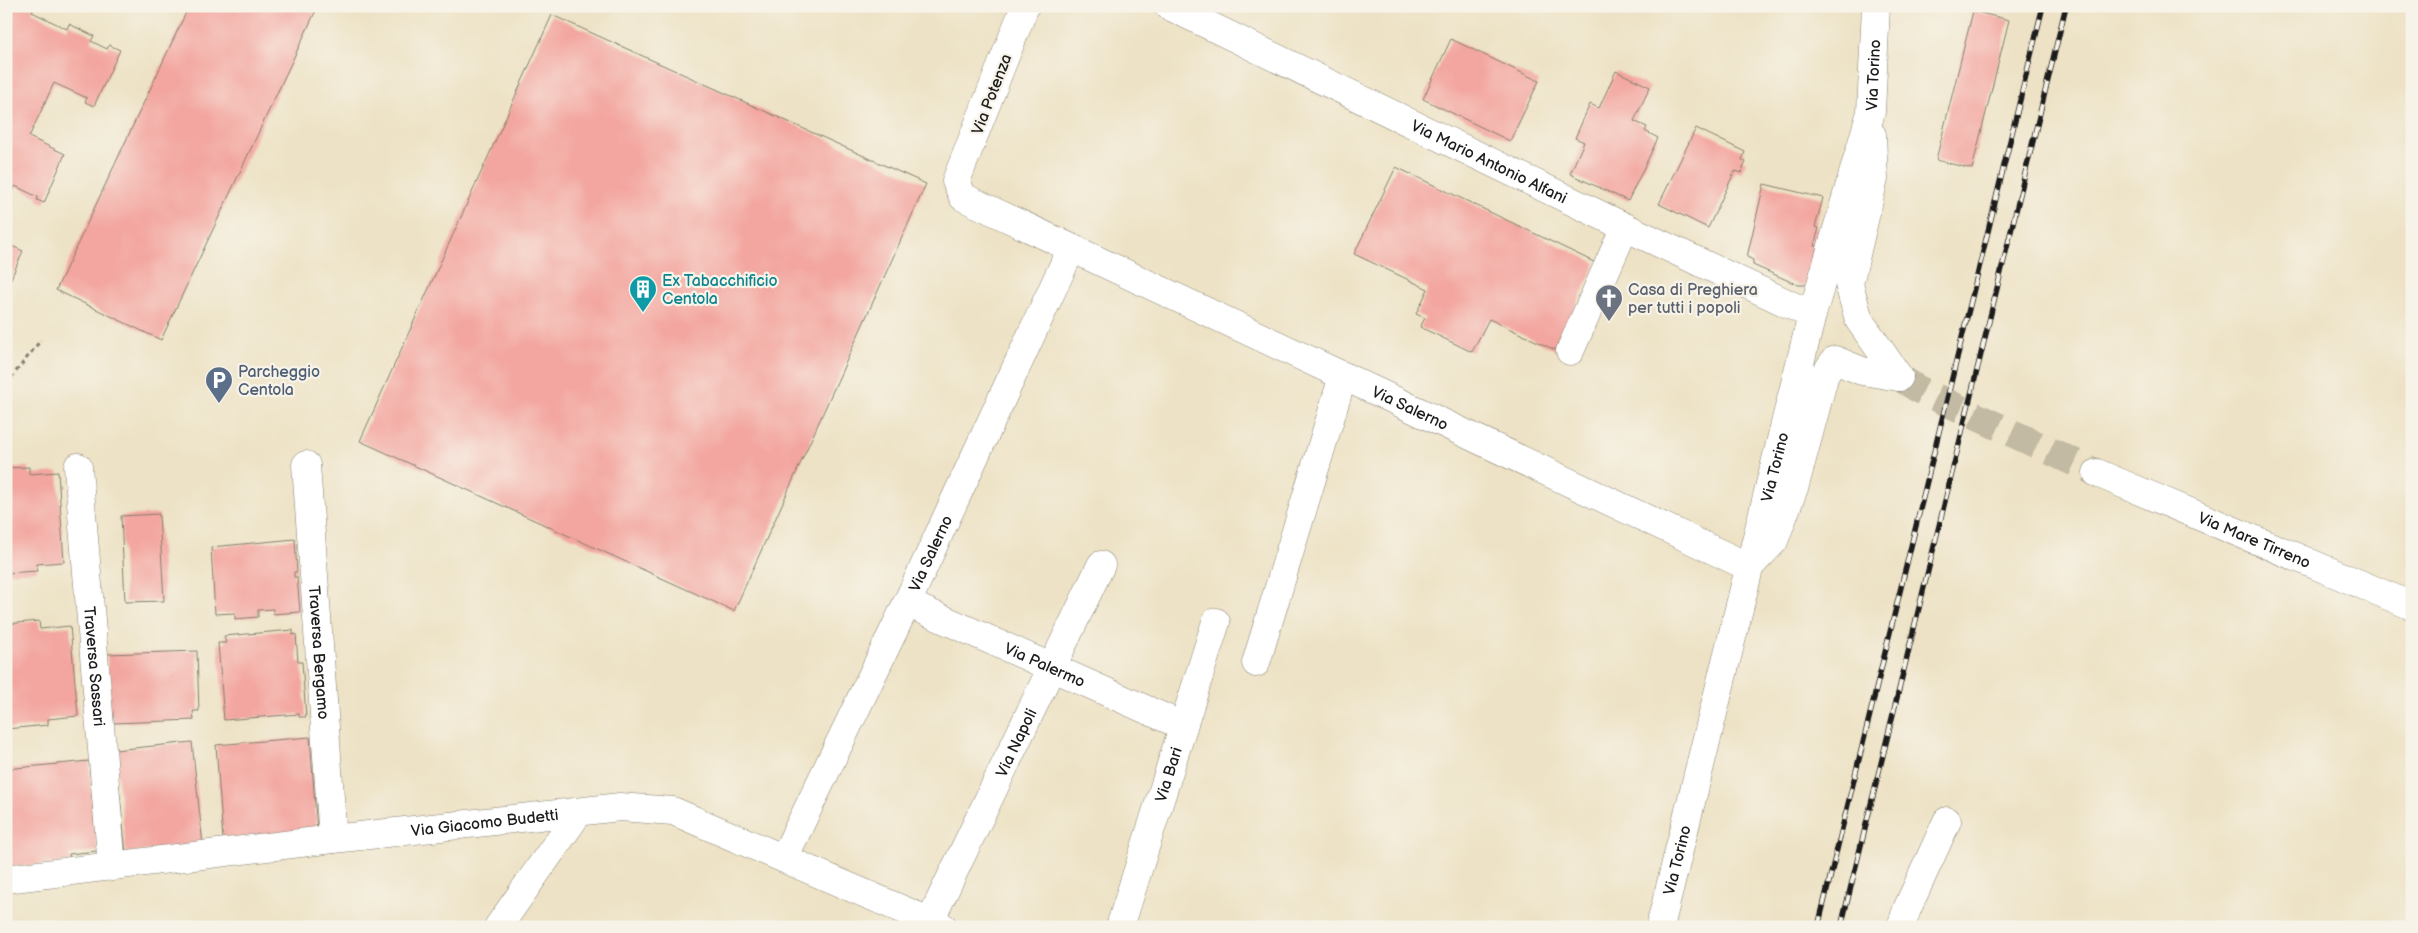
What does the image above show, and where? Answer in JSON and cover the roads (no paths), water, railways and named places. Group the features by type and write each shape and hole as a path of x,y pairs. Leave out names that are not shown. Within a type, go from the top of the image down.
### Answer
{"street":[{"name":"Via Potenza","path":"956,181 1025,6"},
{"name":"Via Mario Antonio Alfani","path":"1169,6 1625,227 1812,315"},
{"name":"Via Torino","path":"1660,927 1812,315 1871,112 1876,6"},
{"path":"1749,567 1774,541 1796,485 1825,374 1835,360 1862,371 1899,376 1859,320 1849,284 1874,178 1871,112"},
{"name":"Via Salerno","path":"956,181 963,197 1749,567"},
{"path":"1570,351 1625,227"},
{"name":"Via Salerno","path":"784,858 907,603 1071,249"},
{"path":"1256,663 1343,376"},
{"name":"Traversa Bergamo","path":"306,465 333,839"},
{"name":"Traversa Sassari","path":"78,467 112,866"},
{"name":"Via Mare Tirreno","path":"2098,473 2412,606"},
{"name":"Via Napoli","path":"936,924 1051,667 1100,565"},
{"name":"Via Palermo","path":"907,603 1182,726"},
{"name":"Via Bari","path":"1120,927 1216,622"},
{"name":"Via Giacomo Budetti","path":"6,879 333,839 620,807 673,811 936,924"},
{"path":"498,927 580,812"},
{"path":"1901,927 1907,908 1948,821"}],"tunnel":[{"path":"1899,377 1918,389 2097,473"}],"railway":[{"path":"1818,927 2043,6"},
{"path":"1841,927 2066,6"}],"place":[{"name":"Ex Tabacchificio Centola","path":"643,313"},
{"name":"Casa di Preghiera per tutti i popoli","path":"1609,322"},
{"name":"Parcheggio Centola","path":"219,404"}]}
